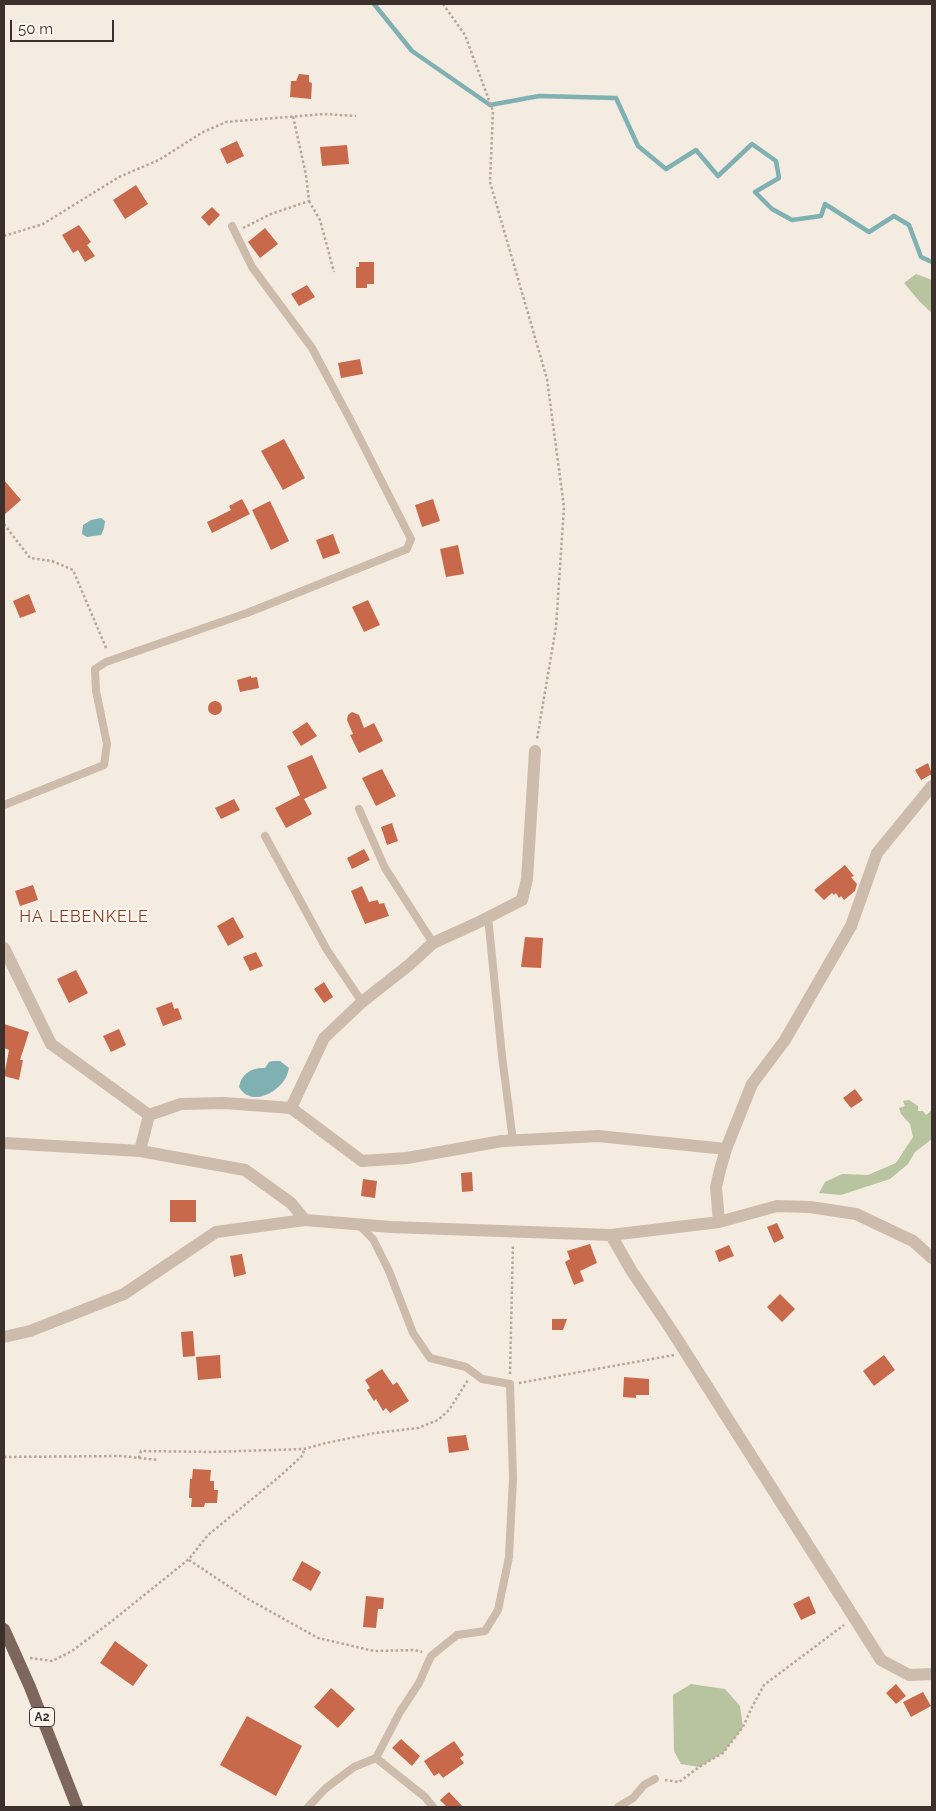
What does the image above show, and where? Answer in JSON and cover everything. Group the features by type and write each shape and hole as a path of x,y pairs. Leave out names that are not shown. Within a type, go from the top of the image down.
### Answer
{"main road":[{"name":"A2","path":"4,1629 30,1687 77,1807"}],"street":[{"path":"290,1108 324,1038 362,1002 409,966 433,943 522,900 527,879 535,752"},
{"path":"719,1222 716,1187 726,1149 752,1084 784,1040 851,926 877,853 932,786"},
{"path":"4,948 50,1044 149,1115"},
{"path":"149,1115 181,1104 225,1103 290,1108 362,1161 407,1158 502,1141 598,1136 726,1149"},
{"path":"140,1151 149,1115"},
{"path":"4,1143 140,1151 246,1170 290,1204 305,1220"},
{"path":"4,1336 30,1331 124,1294 216,1232 305,1220 391,1227 611,1235 719,1222 777,1206 810,1207 856,1214 913,1241 932,1258"},
{"path":"611,1235 631,1270 686,1353 881,1660 909,1674 932,1674"}],"lane":[{"path":"4,805 104,765 107,744 96,691 95,669 114,659 247,613 407,549 411,539 312,348 252,267 233,228"},
{"path":"359,809 385,868 433,943"},
{"path":"265,836 327,950 362,1002"},
{"path":"488,917 502,1056 513,1141"},
{"path":"308,1807 326,1788 354,1766 376,1758 400,1712 419,1683 431,1656 457,1635 486,1631 498,1610 509,1557 513,1478 510,1384 482,1379 466,1367 430,1358 413,1333 389,1271 373,1239 359,1225"},
{"path":"376,1758 425,1797 433,1807"},
{"path":"618,1807 633,1798 644,1785 655,1780"}],"path":[{"path":"443,4 465,35 492,111 490,182 547,379 564,507 556,627 535,752"},
{"path":"4,236 43,224 120,177 160,160 203,132 226,122 324,114 356,116"},
{"path":"293,116 306,175 309,201 320,220 334,272"},
{"path":"233,228 309,201"},
{"path":"4,524 30,558 52,561 73,570 104,645 114,659"},
{"path":"513,1230 510,1384 686,1353"},
{"path":"139,1458 141,1451 304,1450 326,1443 374,1433 418,1428 438,1420 450,1410 473,1372"},
{"path":"18,1659 31,1658 52,1661 72,1651 189,1560 208,1535 280,1477 302,1456 304,1450"},
{"path":"4,1457 121,1456 158,1460"},
{"path":"189,1560 248,1599 318,1638 374,1651 414,1650 431,1656"},
{"path":"655,1780 679,1782 699,1766 723,1753 743,1727 764,1685 853,1618"}],"green space":[{"path":"916,274 932,280 932,313 904,283"},
{"path":"909,1100 918,1106 918,1111 923,1111 926,1115 932,1110 932,1139 915,1152 908,1164 890,1179 841,1195 819,1193 825,1182 842,1174 868,1175 896,1163 913,1137 910,1124 901,1114 899,1108 905,1106 903,1101"},
{"path":"691,1684 725,1689 740,1706 743,1727 723,1753 699,1767 681,1764 674,1751 673,1695"}],"water":[{"path":"101,518 105,521 101,535 87,537 82,534 83,525 91,520"},
{"path":"280,1061 289,1068 286,1078 281,1085 269,1094 262,1096 249,1096 244,1093 239,1087 242,1078 248,1072 265,1068 269,1062"}],"building":[{"path":"299,74 309,75 309,82 312,83 311,99 290,97 291,81 296,81"},
{"path":"237,141 244,156 227,164 220,149"},
{"path":"347,145 349,164 322,166 320,147"},
{"path":"136,185 148,204 125,219 113,200"},
{"path":"212,207 220,215 209,226 201,217"},
{"path":"79,225 91,242 87,245 95,256 85,262 78,250 73,253 62,235"},
{"path":"265,228 278,244 260,258 248,242"},
{"path":"359,262 374,262 374,284 367,284 367,288 356,288 356,267 359,267"},
{"path":"307,285 315,297 299,306 291,294"},
{"path":"360,359 363,374 341,378 338,363"},
{"path":"284,439 305,478 283,490 261,451"},
{"path":"4,480 21,500 4,515"},
{"path":"242,499 250,514 212,533 207,522 231,510 229,506"},
{"path":"433,499 440,521 422,527 415,505"},
{"path":"270,501 289,541 271,550 252,510"},
{"path":"333,534 340,553 323,559 316,540"},
{"path":"458,545 464,574 446,577 440,549"},
{"path":"29,594 36,612 20,618 13,601"},
{"path":"368,600 380,625 364,632 352,607"},
{"path":"251,676 251,678 257,677 259,688 240,692 237,680"},
{"path":"212,701 218,701 222,708 218,715 212,715 208,711 208,705"},
{"path":"352,712 359,715 364,728 374,723 383,741 359,753 350,735 353,734 347,720 348,715"},
{"path":"307,722 317,736 301,746 292,732"},
{"path":"312,755 327,788 304,799 312,814 286,828 275,808 300,795 287,766"},
{"path":"928,763 932,774 921,780 915,770"},
{"path":"382,769 396,796 376,806 362,778"},
{"path":"234,799 240,810 221,819 215,808"},
{"path":"392,823 398,841 387,845 381,827"},
{"path":"364,849 370,860 352,869 347,858"},
{"path":"845,865 854,876 851,877 857,884 855,891 844,900 841,896 839,898 836,893 834,895 832,893 824,900 814,890"},
{"path":"33,885 38,900 20,906 15,891"},
{"path":"362,886 369,902 378,900 379,904 384,903 389,916 365,924 351,891"},
{"path":"233,917 244,937 228,946 217,926"},
{"path":"525,937 543,938 541,968 521,967"},
{"path":"256,952 263,966 250,971 243,957"},
{"path":"76,970 88,993 69,1003 57,979"},
{"path":"324,982 333,997 324,1003 314,989"},
{"path":"172,1002 174,1009 178,1008 182,1019 163,1026 156,1008"},
{"path":"4,1024 29,1032 20,1060 23,1060 19,1080 4,1076 9,1050 4,1048"},
{"path":"119,1029 126,1045 111,1052 103,1036"},
{"path":"855,1089 863,1100 851,1108 843,1098"},
{"path":"472,1172 473,1191 462,1192 461,1173"},
{"path":"363,1179 377,1181 375,1198 361,1196"},
{"path":"170,1200 196,1200 196,1222 170,1222"},
{"path":"777,1223 784,1238 774,1243 767,1227"},
{"path":"590,1244 597,1263 580,1271 584,1281 574,1285 565,1262 570,1259 567,1251"},
{"path":"729,1245 734,1256 719,1262 715,1251"},
{"path":"242,1254 246,1274 234,1277 230,1256"},
{"path":"780,1294 795,1309 782,1322 767,1307"},
{"path":"552,1319 567,1319 563,1330 552,1330"},
{"path":"193,1331 195,1356 183,1357 181,1332"},
{"path":"220,1355 221,1378 198,1380 196,1357"},
{"path":"884,1355 895,1370 874,1386 863,1371"},
{"path":"382,1369 393,1385 397,1382 409,1401 390,1413 386,1408 383,1411 376,1399 374,1401 367,1390 370,1388 365,1380"},
{"path":"624,1377 649,1379 649,1395 636,1395 636,1398 623,1397"},
{"path":"466,1435 469,1450 449,1453 447,1437"},
{"path":"193,1469 211,1470 210,1481 214,1481 214,1490 218,1490 217,1503 205,1503 204,1507 191,1507 192,1498 189,1498 190,1479 192,1479"},
{"path":"302,1561 321,1572 311,1591 292,1580"},
{"path":"366,1596 384,1598 383,1609 378,1609 376,1628 363,1627"},
{"path":"809,1596 816,1613 801,1620 793,1604"},
{"path":"115,1641 148,1665 133,1686 100,1663"},
{"path":"896,1684 906,1696 896,1704 886,1693"},
{"path":"331,1688 355,1709 338,1728 314,1707"},
{"path":"923,1692 931,1706 911,1717 903,1702"},
{"path":"247,1716 302,1746 276,1796 220,1765"},
{"path":"401,1739 420,1756 412,1766 392,1748"},
{"path":"454,1741 464,1755 460,1758 464,1763 443,1778 439,1773 434,1776 424,1761"},
{"path":"449,1792 463,1807 447,1807 440,1800"}],"waterway":[{"path":"374,4 412,51 490,105 539,96 616,98 638,146 666,169 696,150 718,176 752,144 776,161 779,178 755,192 772,209 792,220 821,216 825,204 869,232 894,216 909,225 921,257 932,262"}],"district":[{"name":"HA LEBENKELE","path":"84,917"}]}
